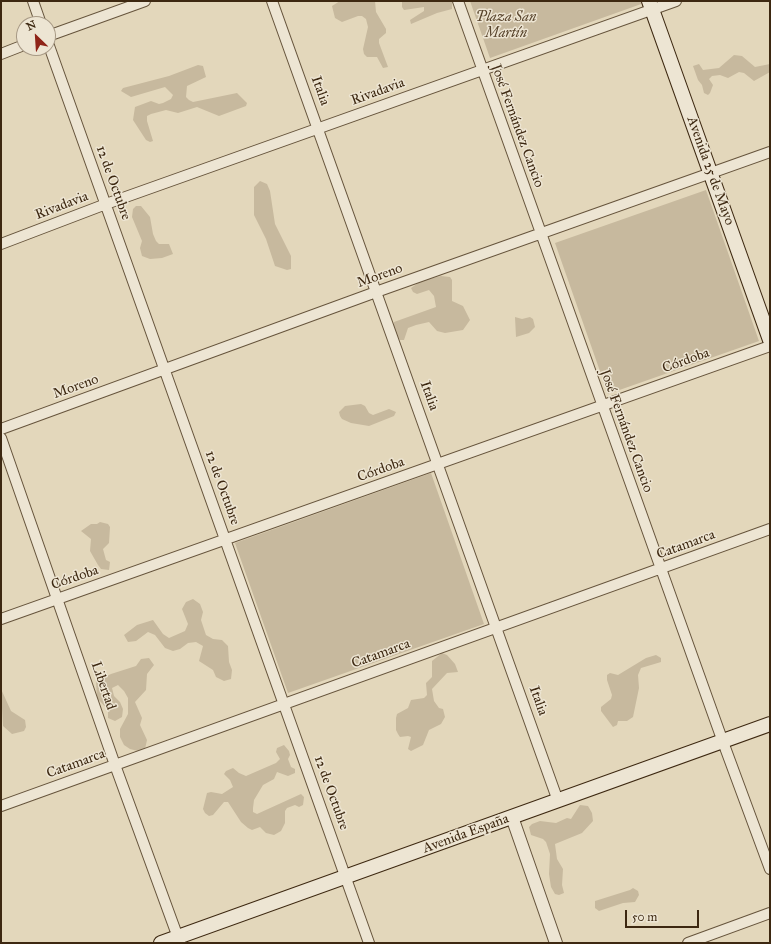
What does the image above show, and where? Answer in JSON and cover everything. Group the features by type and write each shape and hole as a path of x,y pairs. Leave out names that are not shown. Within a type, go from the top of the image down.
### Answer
{"main road":[{"name":"Avenida 25 de Mayo","path":"651,5 770,340"},
{"name":"Avenida España","path":"161,943 179,940 346,877 770,724"}],"street":[{"path":"33,1 38,16"},
{"path":"56,33 145,1"},
{"name":"Italia","path":"272,1 558,801"},
{"name":"José Fernández Cancio","path":"458,1 722,742 770,869"},
{"name":"Rivadavia","path":"1,244 106,204 482,70 651,5 676,1"},
{"path":"1,54 16,48"},
{"name":"12 de Octubre","path":"53,56 369,943"},
{"name":"Moreno","path":"1,430 376,292 541,235 770,152"},
{"name":"Córdoba","path":"1,619 770,346"},
{"name":"Libertad","path":"1,438 115,765 179,940"},
{"name":"Catamarca","path":"1,806 770,529"},
{"path":"512,817 556,943"},
{"path":"688,943 770,913"}],"green space":[{"path":"340,1 375,1 376,12 386,29 386,33 379,39 379,43 388,67 383,68 377,57 367,57 364,54 363,49 368,27 366,19 362,16 358,16 342,22 335,18 332,6"},
{"path":"402,1 452,1 452,9 437,13 411,24 410,20 424,11 424,7 404,10 402,7"},
{"name":"Plaza San Martín","path":"470,1 644,1 644,3 490,58"},
{"path":"734,55 742,56 755,67 770,64 770,72 754,81 744,73 739,72 728,78 720,75 712,76 709,79 713,85 710,93 708,95 704,93 693,66 699,64 703,70 719,68"},
{"path":"198,65 203,66 206,77 187,86 186,97 189,100 193,102 237,93 247,103 246,106 219,116 197,107 178,113 166,110 151,114 147,116 147,121 153,141 150,142 146,140 133,120 135,107 151,101 159,104 163,103 171,99 173,95 165,87 131,97 121,91 123,88 169,76"},
{"path":"260,181 267,184 270,191 275,224 291,256 291,269 287,270 275,266 266,239 254,215 254,187"},
{"path":"706,190 759,341 608,394 555,243"},
{"path":"136,206 141,206 150,217 153,234 156,241 159,244 169,244 173,254 162,258 150,259 142,256 140,248 142,241 132,217 133,209"},
{"path":"441,276 450,277 452,280 452,301 463,306 470,320 463,330 445,333 437,331 429,322 416,325 408,328 404,340 400,340 393,330 394,322 436,307 434,296 429,290 417,294 413,292 411,288 421,281"},
{"path":"515,317 522,319 530,317 533,319 535,327 529,333 516,337"},
{"path":"361,404 365,406 369,413 373,415 389,409 396,412 394,416 369,426 351,423 342,419 339,412 345,406"},
{"path":"431,473 484,624 288,693 235,543"},
{"path":"100,522 108,524 110,527 109,543 103,549 106,560 110,562 109,570 101,569 98,565 90,551 91,539 81,531 91,524 97,524"},
{"path":"193,599 200,604 203,612 201,620 206,635 213,639 222,640 228,646 229,662 232,670 231,679 224,681 216,677 213,670 199,661 203,646 196,642 188,643 180,649 173,651 165,648 155,635 148,632 136,641 128,642 124,635 137,625 153,620 163,634 169,638 185,631 188,624 182,609 186,602"},
{"path":"442,653 447,655 455,664 458,672 447,673 432,689 434,701 439,708 443,709 445,717 441,724 429,730 423,745 411,751 408,749 411,737 400,737 396,730 397,714 408,708 411,700 424,698 427,695 426,683 432,677 432,661"},
{"path":"656,655 661,658 661,662 641,668 638,675 639,688 633,717 627,721 618,721 617,725 613,727 601,711 601,707 611,699 612,695 607,680 607,675 610,673 618,675 646,658"},
{"path":"149,658 154,665 147,674 146,690 135,702 142,718 140,725 147,740 145,749 138,751 130,749 124,745 120,737 120,729 128,714 128,698 124,691 118,685 112,688 114,696 120,702 123,709 122,717 115,721 108,718 108,710 97,698 96,681 111,674 136,666 141,659"},
{"path":"1,689 11,711 25,720 26,727 24,731 12,734 3,726"},
{"path":"284,745 289,751 290,755 288,759 291,767 295,769 295,773 288,776 277,772 274,779 263,785 254,800 253,808 253,812 257,814 301,794 304,797 303,805 299,807 295,805 287,808 285,811 285,823 281,831 274,835 266,833 260,827 252,830 248,828 241,822 228,802 224,802 213,815 209,816 205,813 203,809 207,793 211,792 222,794 233,787 230,780 224,774 226,771 233,768 246,776 276,763 280,759 276,752 277,748"},
{"path":"580,805 588,806 592,813 593,821 582,833 555,844 557,859 563,869 562,885 564,893 559,895 555,894 551,887 549,874 550,854 546,842 543,839 531,835 529,827 540,821 556,823 567,818 571,819"},
{"path":"633,888 638,891 639,895 635,902 623,903 599,911 595,908 595,901"}]}
